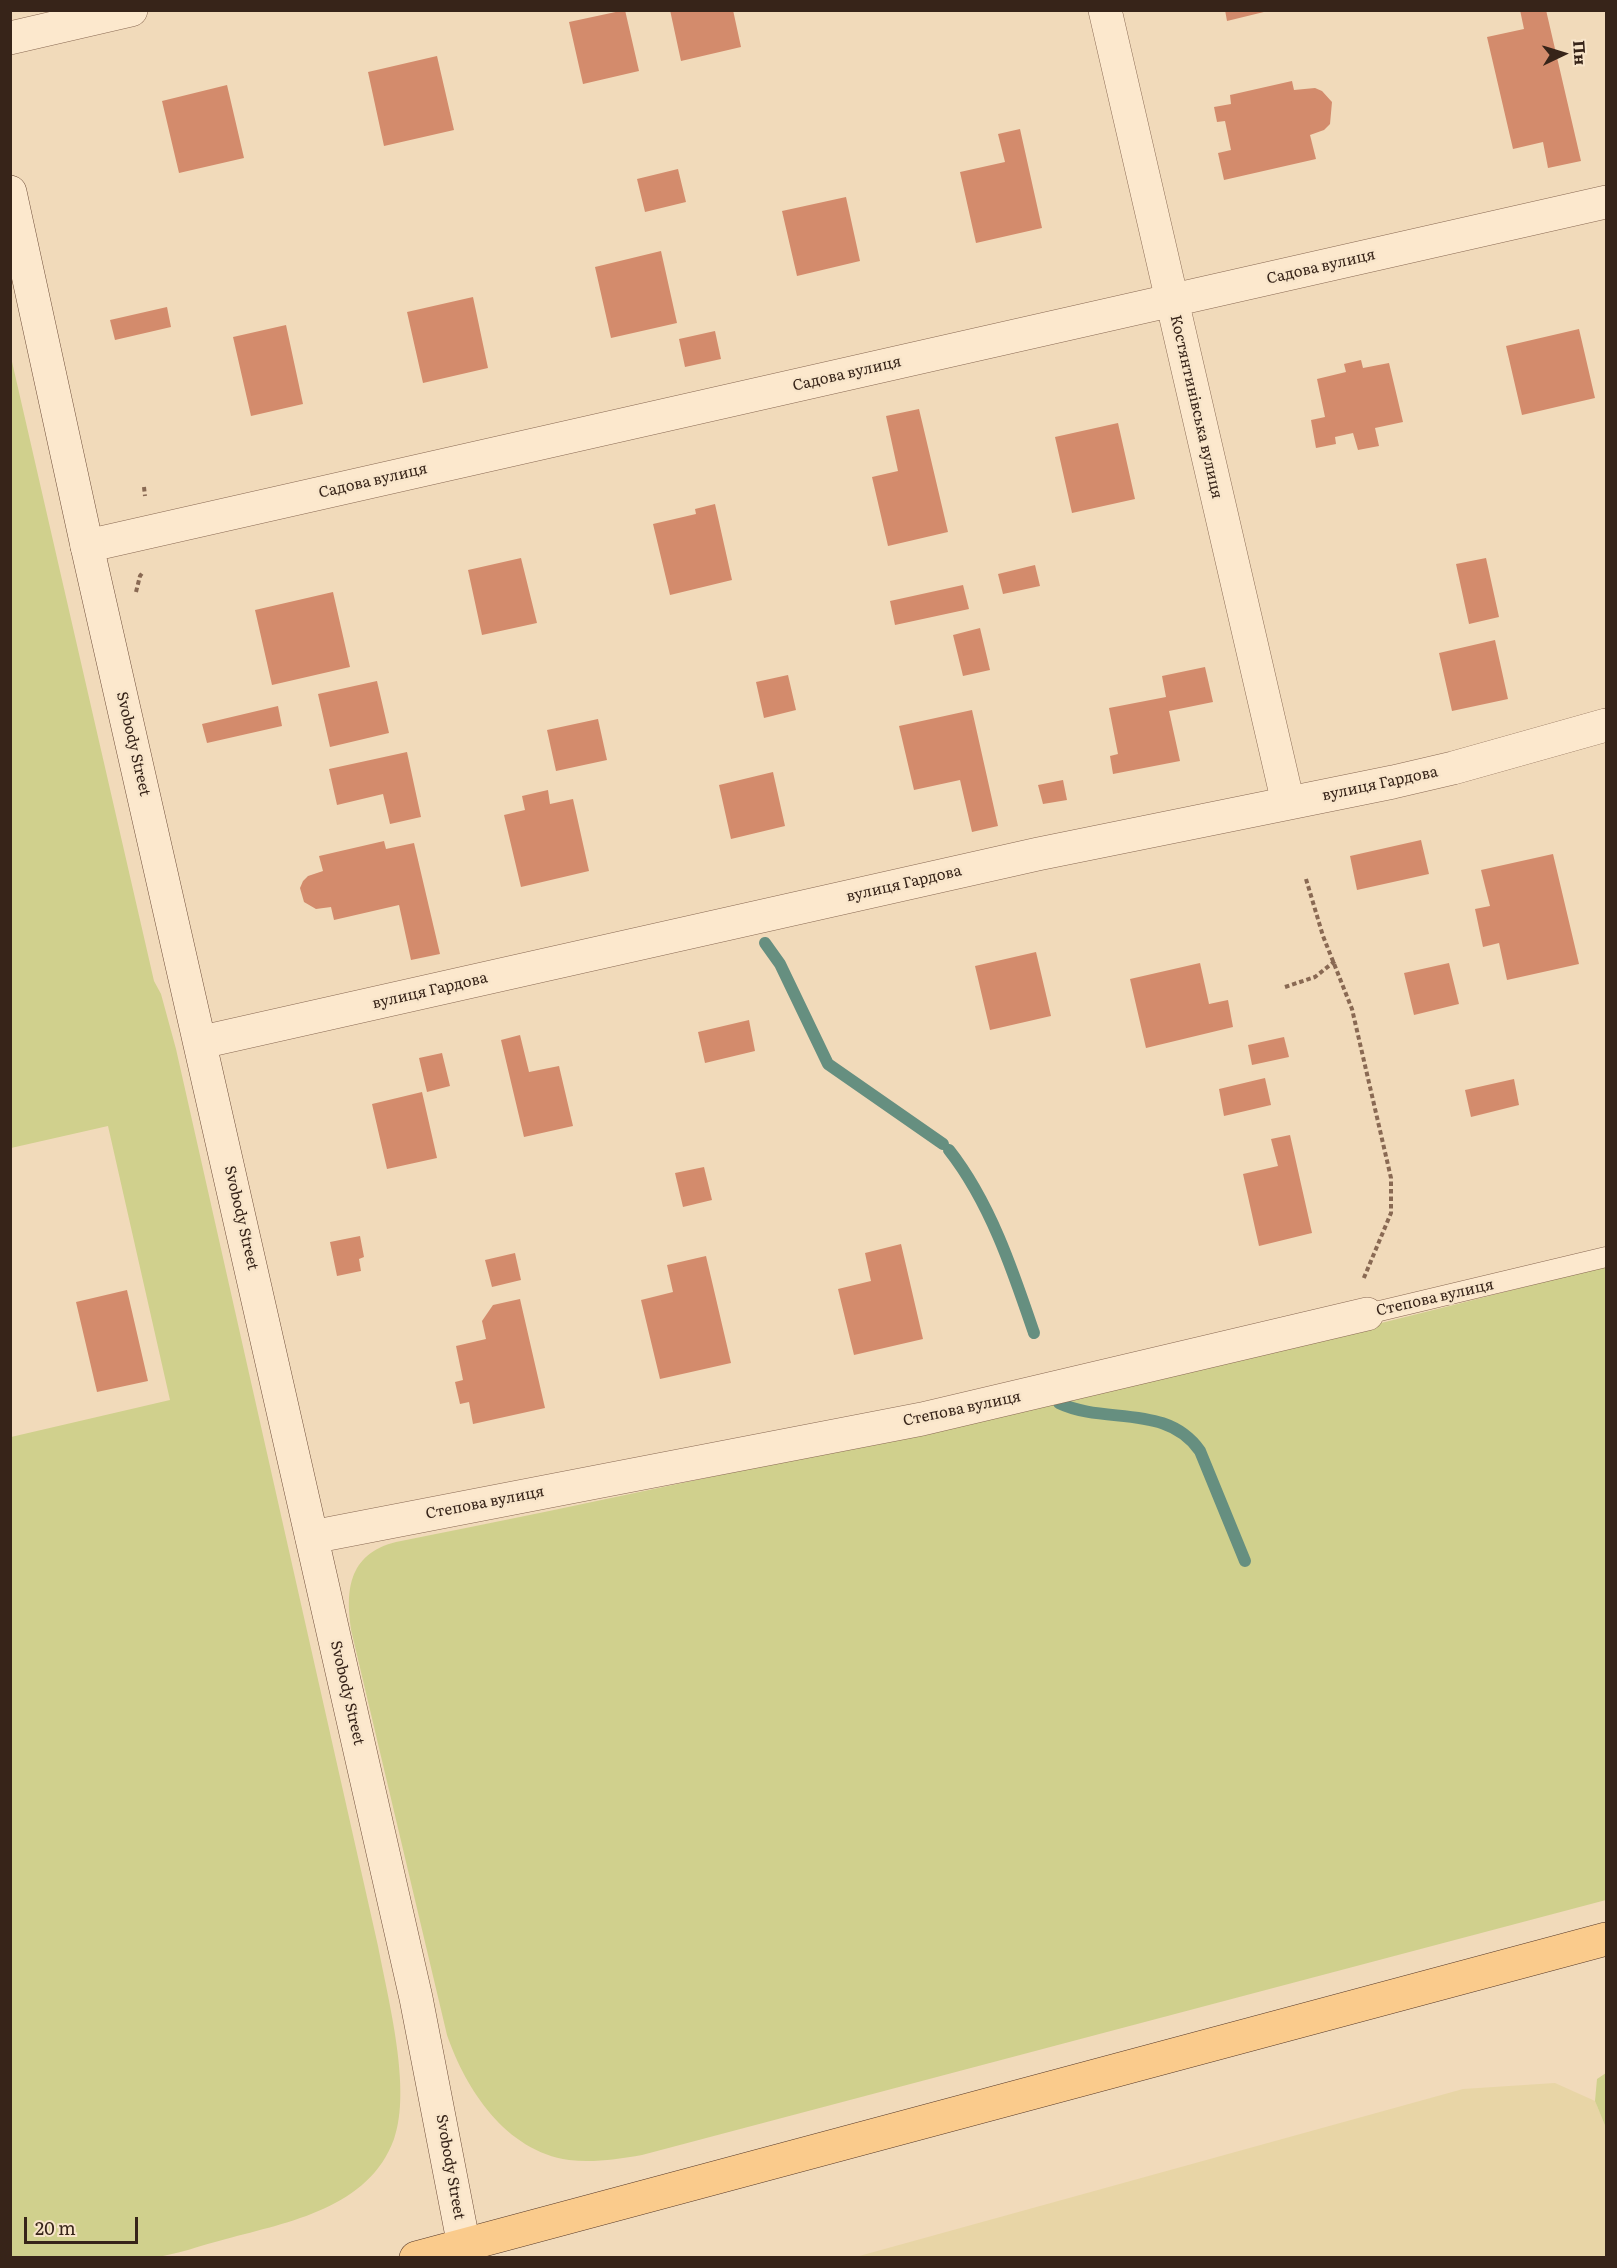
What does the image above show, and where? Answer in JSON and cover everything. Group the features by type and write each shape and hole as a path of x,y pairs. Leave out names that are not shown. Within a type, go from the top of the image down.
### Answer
{"main road":[{"path":"416,2258 1606,1940"}],"street":[{"path":"10,38 131,10"},
{"name":"Костянтинівська вулиця","path":"1105,10 1288,802"},
{"name":"Svobody Street","path":"10,192 87,546 202,1042 418,2010 464,2246"},
{"name":"Садова вулиця","path":"87,546 1606,202"},
{"name":"вулиця Гардова","path":"202,1042 1026,856 1453,768 1606,725"},
{"name":"Степова вулиця","path":"312,1537 922,1419 1367,1314"}],"lane":[{"name":"Степова вулиця","path":"1367,1314 1606,1257"}],"path":[{"path":"1306,879 1323,936 1335,961 1352,1009 1386,1154 1393,1196 1391,1212 1364,1277 1363,1299 1367,1314"},
{"path":"1285,987 1315,977 1335,961"}],"shaded area":[{"path":"1555,2083 1595,2101 1606,2128 1606,2257 852,2258 1463,2089"}],"green space":[{"path":"10,353 154,981 161,994 176,1049 378,1946 392,2017 399,2070 399,2119 394,2139 382,2162 366,2181 346,2196 300,2218 151,2258 11,2257 11,1437 170,1400 108,1126 11,1148"},
{"path":"1606,1266 1606,1900 642,2155 587,2161 569,2160 546,2154 526,2144 491,2115 465,2076 447,2035 352,1634 350,1590 353,1577 367,1556 396,1542 1003,1413 1305,1342"},
{"path":"1606,2073 1606,2128 1595,2101 1597,2079"}],"building":[{"path":"625,10 639,71 583,84 569,22"},
{"path":"670,10 733,10 741,47 681,61"},
{"path":"1225,10 1268,10 1268,11 1227,21"},
{"path":"1520,10 1546,10 1581,161 1548,168 1543,142 1513,149 1487,37 1524,29"},
{"path":"437,56 454,130 384,146 368,72"},
{"path":"1292,81 1294,90 1315,88 1322,91 1332,102 1330,124 1324,130 1310,135 1316,159 1224,180 1218,153 1231,150 1225,121 1217,122 1214,107 1231,104 1230,95"},
{"path":"227,85 244,158 179,173 162,101"},
{"path":"1020,129 1042,228 976,243 960,172 1005,162 998,134"},
{"path":"678,169 686,202 645,212 637,179"},
{"path":"846,197 860,261 797,276 782,211"},
{"path":"661,251 677,323 611,338 595,267"},
{"path":"473,297 488,368 423,383 407,312"},
{"path":"167,307 171,327 115,340 110,320"},
{"path":"286,325 303,404 251,416 233,337"},
{"path":"1579,329 1595,398 1522,415 1506,346"},
{"path":"715,331 721,359 685,367 679,339"},
{"path":"1361,360 1363,368 1389,363 1403,422 1375,428 1379,446 1358,450 1353,433 1335,437 1336,444 1316,448 1311,420 1325,417 1317,379 1346,372 1344,364"},
{"path":"919,409 948,532 888,546 872,477 898,471 886,416"},
{"path":"1118,423 1135,499 1072,513 1055,437"},
{"path":"715,504 732,580 670,595 653,524 696,514 695,509"},
{"path":"521,558 537,623 482,635 468,570"},
{"path":"1486,558 1499,617 1469,624 1456,564"},
{"path":"1035,565 1040,586 1003,594 998,574"},
{"path":"963,585 969,609 895,625 890,601"},
{"path":"333,592 350,667 272,685 255,610"},
{"path":"980,628 990,670 963,676 953,635"},
{"path":"1495,640 1508,699 1452,711 1439,653"},
{"path":"1205,667 1213,702 1169,711 1180,761 1113,774 1110,756 1118,754 1109,708 1166,697 1162,676"},
{"path":"788,675 796,710 764,718 756,682"},
{"path":"377,681 389,733 330,747 318,694"},
{"path":"278,706 282,726 207,743 202,724"},
{"path":"972,710 998,826 972,832 960,780 914,790 899,726"},
{"path":"598,719 607,760 556,771 547,730"},
{"path":"407,752 421,817 390,824 383,794 337,805 329,769"},
{"path":"773,772 785,826 731,839 719,785"},
{"path":"1063,780 1067,800 1043,804 1038,785"},
{"path":"548,790 550,804 573,799 589,871 521,887 504,815 525,810 522,796"},
{"path":"1421,840 1429,874 1357,890 1350,856"},
{"path":"384,841 386,849 414,843 440,954 411,960 399,905 334,920 331,907 316,909 304,902 300,888 303,881 308,876 323,871 319,856"},
{"path":"1553,854 1579,964 1507,980 1499,943 1483,947 1475,909 1490,906 1481,870"},
{"path":"1036,952 1051,1016 990,1030 975,966"},
{"path":"1200,963 1209,1004 1228,1000 1233,1027 1146,1048 1130,979"},
{"path":"1449,963 1459,1004 1414,1015 1404,973"},
{"path":"749,1020 755,1051 705,1063 698,1032"},
{"path":"520,1035 529,1072 559,1066 573,1126 524,1137 501,1040"},
{"path":"1284,1037 1289,1057 1252,1065 1248,1045"},
{"path":"442,1053 450,1086 427,1092 419,1058"},
{"path":"1265,1078 1271,1105 1224,1116 1219,1089"},
{"path":"1514,1079 1519,1105 1471,1117 1465,1090"},
{"path":"422,1092 437,1158 387,1169 372,1104"},
{"path":"1290,1135 1312,1233 1259,1246 1243,1174 1278,1166 1271,1139"},
{"path":"704,1167 712,1200 683,1207 675,1173"},
{"path":"360,1236 364,1257 359,1259 361,1271 337,1276 330,1242"},
{"path":"901,1244 923,1339 854,1355 838,1289 871,1281 865,1253"},
{"path":"515,1253 521,1280 492,1287 485,1260"},
{"path":"706,1256 731,1363 660,1379 641,1300 673,1292 667,1265"},
{"path":"127,1290 148,1381 97,1392 76,1302"},
{"path":"520,1299 545,1408 473,1424 469,1402 460,1404 455,1382 463,1380 456,1346 486,1339 482,1321 493,1305"}],"waterway":[{"path":"765,943 780,964 828,1064 943,1144"},
{"path":"949,1150 964,1170 988,1214 1009,1262 1034,1333"},
{"path":"1059,1403 1096,1413 1153,1421 1171,1426 1186,1436 1200,1451 1245,1561"}]}
